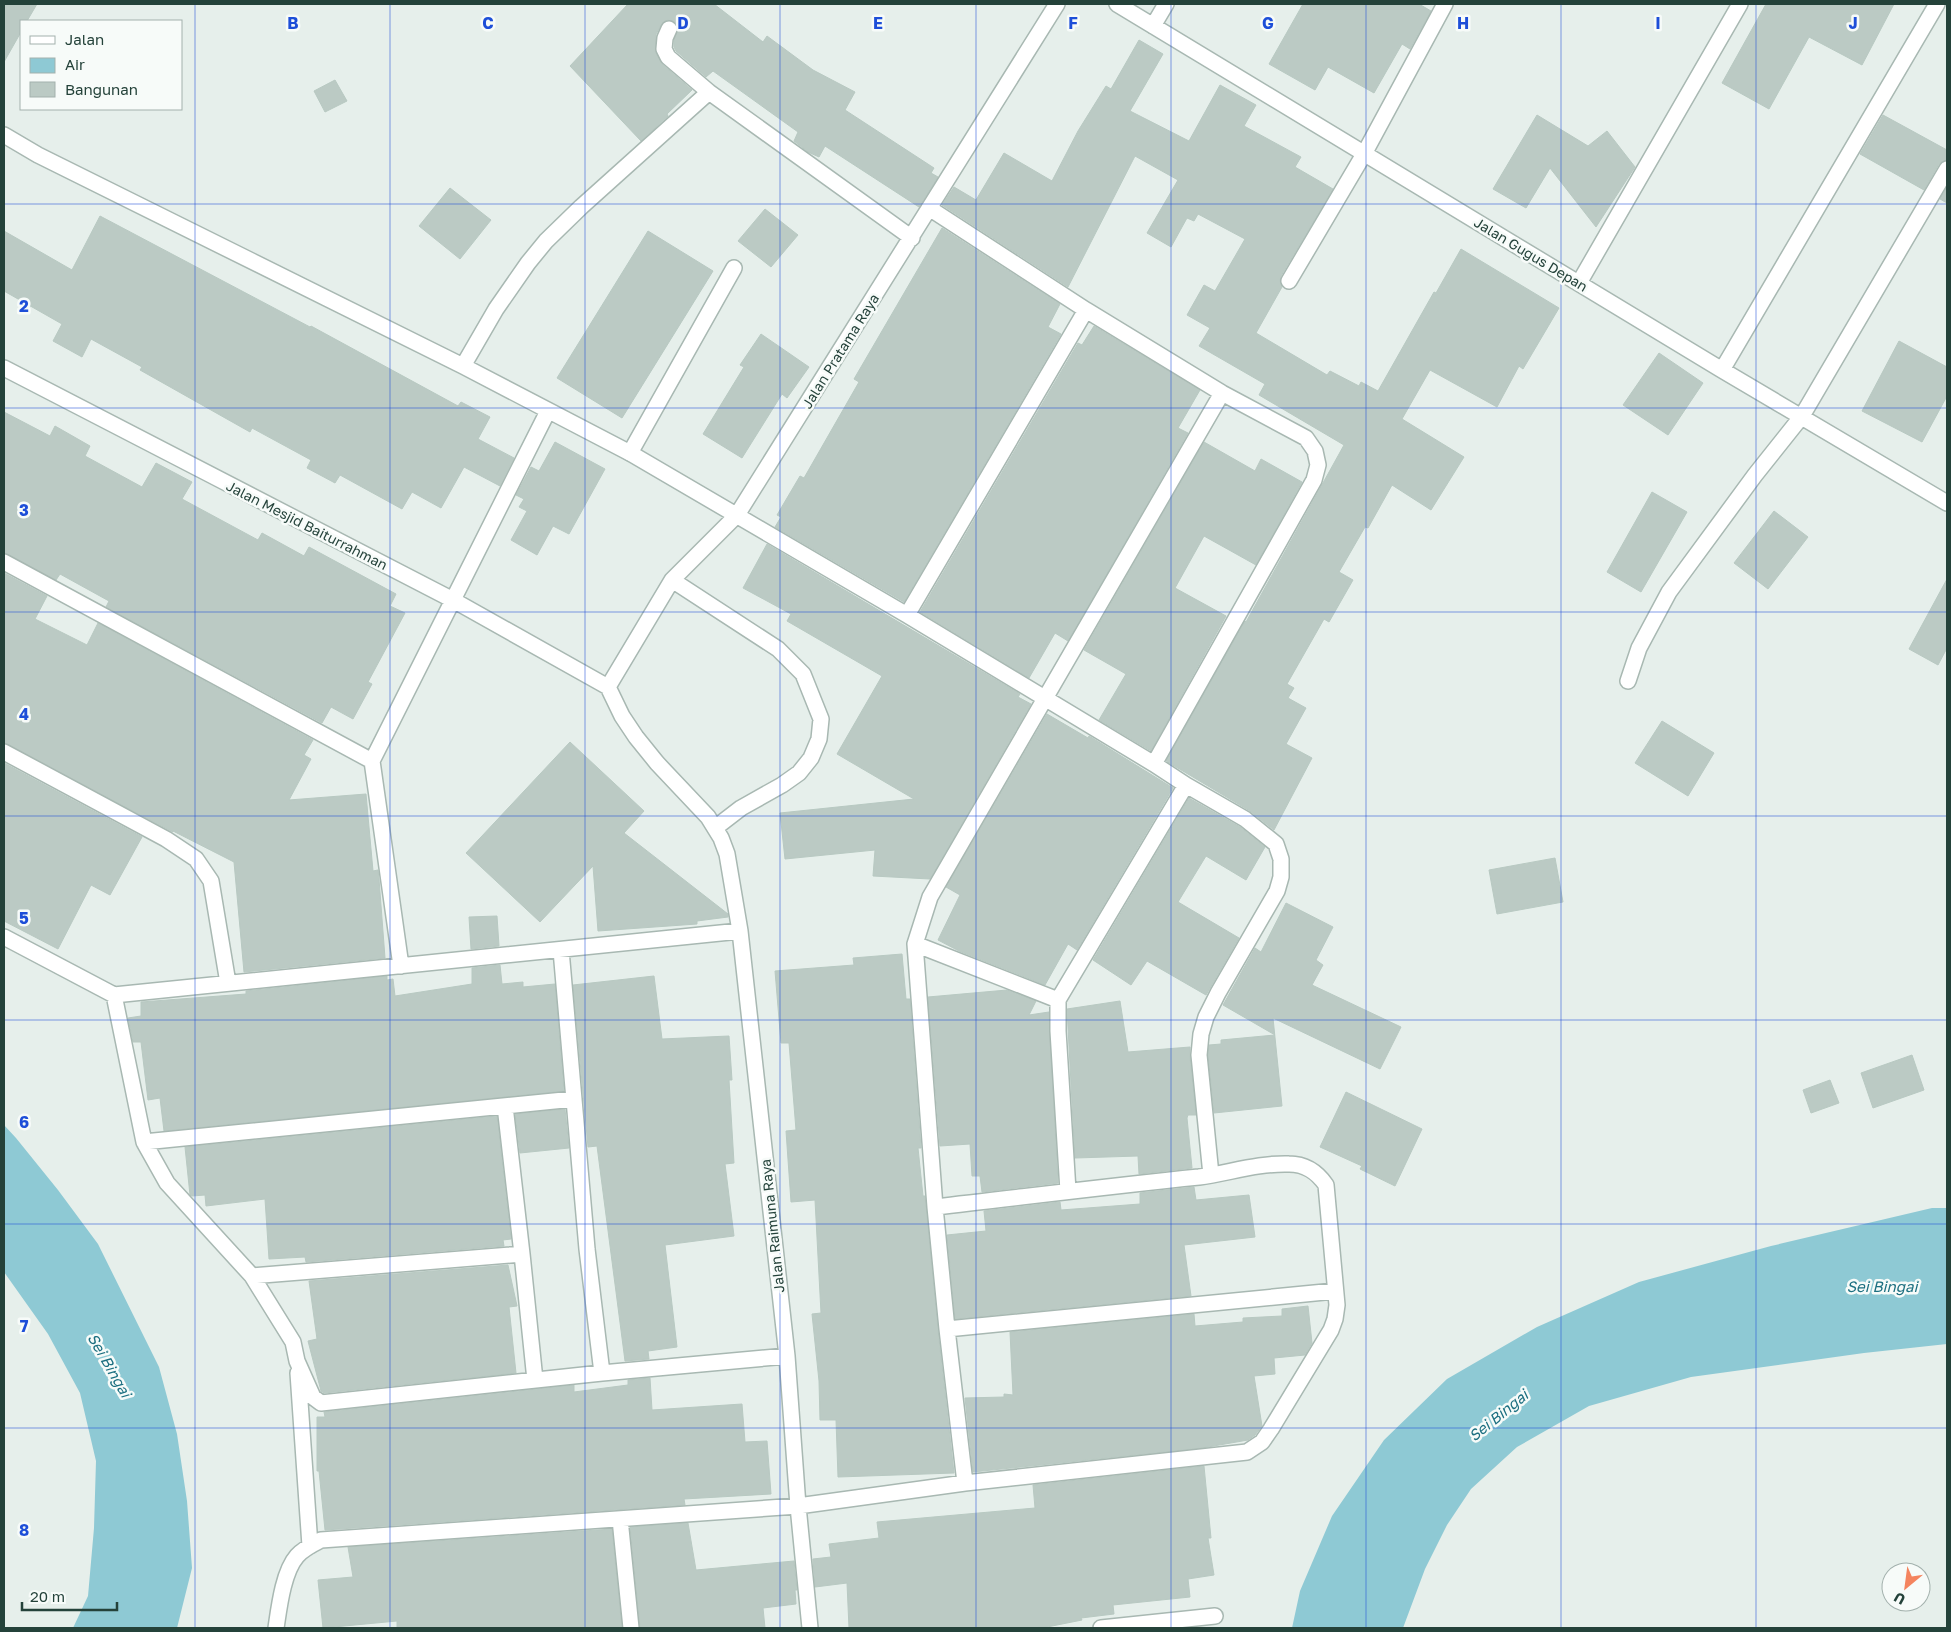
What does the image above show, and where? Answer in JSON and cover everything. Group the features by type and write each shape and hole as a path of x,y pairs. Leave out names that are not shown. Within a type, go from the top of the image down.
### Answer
{"street":[{"name":"Jalan Pratama Raya","path":"608,687 672,580 737,515 1057,4"},
{"name":"Jalan Gugus Depan","path":"1116,4 1722,370 1947,503"},
{"path":"1153,26 1166,4"},
{"path":"1289,281 1364,154 1445,4"},
{"path":"1579,283 1740,4"},
{"path":"1722,370 1937,4"},
{"path":"669,29 665,38 664,49 668,57 709,92 912,238"},
{"path":"463,366 496,309 546,241 580,207 709,92"},
{"path":"4,135 38,155 463,366 630,453 907,615 1245,819 1276,844 1281,859 1281,877 1277,891 1218,993 1206,1017 1201,1034 1199,1055 1211,1175"},
{"path":"1628,681 1639,648 1669,592 1755,475 1802,416 1947,170"},
{"path":"929,208 1086,310 1222,393 1306,438 1315,451 1318,465 1314,480 1154,764"},
{"path":"630,453 734,268"},
{"path":"907,615 1086,310"},
{"name":"Jalan Mesjid Baiturrahman","path":"4,368 453,600 608,687"},
{"path":"965,1483 935,1207 915,944 930,897 1222,393"},
{"path":"401,966 372,761 548,411"},
{"path":"4,562 372,761"},
{"path":"672,580 778,649 803,674 821,719 819,739 811,758 799,773 741,808 715,828"},
{"name":"Jalan Raimuna Raya","path":"608,687 622,716 636,737 657,763 708,817 721,838 727,854 740,931 787,1356 798,1506 810,1628"},
{"path":"4,752 166,839 196,859 211,881 228,983"},
{"path":"1068,1191 1058,1031 1058,1000 1186,785"},
{"path":"4,937 114,995 740,931"},
{"path":"915,944 1058,1000"},
{"path":"560,950 587,1249 602,1373"},
{"path":"114,995 144,1142 167,1183 252,1276 293,1342 297,1361 310,1546"},
{"path":"144,1142 574,1100"},
{"path":"504,1106 522,1254 534,1380"},
{"path":"276,1628 278,1609 288,1574 297,1556 321,1540 798,1506 965,1483 1247,1452 1262,1442 1267,1436 1331,1330 1337,1305 1326,1185 1318,1174 1306,1167 1290,1164 1265,1165 1211,1175 935,1207"},
{"path":"252,1276 522,1254"},
{"path":"947,1329 1335,1291"},
{"path":"297,1361 312,1397 321,1403 602,1373 787,1356"},
{"path":"620,1519 631,1628"},
{"path":"1111,1628 1215,1616"}],"water":[{"name":"Sei Bingai","path":"4,1125 58,1190 98,1244 159,1367 177,1434 187,1501 192,1568 177,1628 73,1628 88,1596 94,1528 96,1461 80,1393 48,1334 4,1272"},
{"name":"Sei Bingai","path":"1932,1208 1947,1208 1947,1344 1864,1353 1691,1377 1589,1406 1517,1447 1471,1489 1447,1525 1425,1569 1403,1628 1292,1628 1300,1591 1332,1516 1384,1440 1447,1379 1537,1327 1639,1282 1771,1246"}],"building":[{"path":"4,4 37,4 28,20 20,20 20,34 4,62"},
{"path":"628,4 714,4 763,42 767,36 813,70 855,92 845,110 934,168 931,173 938,177 919,207 825,146 819,157 808,152 794,141 798,132 713,71 706,77 676,51 674,40 678,28 676,23 668,20 663,22 656,34 656,53 662,64 692,90 641,141 570,66"},
{"path":"1303,4 1419,4 1431,11 1410,49 1402,44 1374,93 1328,67 1315,90 1269,64"},
{"path":"1766,4 1894,4 1862,65 1809,37 1769,109 1722,83"},
{"path":"1139,40 1163,54 1130,111 1189,141 1220,85 1256,105 1244,126 1301,157 1295,167 1333,189 1281,276 1282,287 1256,333 1327,375 1330,371 1359,386 1361,382 1378,391 1434,292 1436,293 1461,249 1559,308 1523,369 1519,366 1497,407 1430,370 1402,419 1464,457 1431,510 1392,485 1368,528 1365,527 1339,572 1353,580 1329,622 1324,619 1287,684 1294,688 1288,698 1306,708 1286,744 1312,758 1274,830 1250,811 1166,761 1344,445 1259,395 1265,384 1199,346 1210,328 1187,315 1204,285 1215,291 1245,239 1198,214 1194,221 1187,218 1171,247 1147,233 1178,180 1135,156 1068,287 942,205 954,187 976,200 1004,153 1052,181 1078,131 1106,86 1111,89"},
{"path":"335,80 347,101 325,112 314,91"},
{"path":"1537,115 1588,146 1607,131 1635,167 1596,227 1550,168 1526,208 1493,189"},
{"path":"1883,115 1947,150 1947,160 1939,164 1924,190 1860,154"},
{"path":"1947,187 1947,203 1940,199"},
{"path":"450,188 491,220 460,259 419,226"},
{"path":"765,209 798,235 771,267 738,241"},
{"path":"100,216 311,326 458,406 461,402 490,417 478,439 514,458 500,486 464,467 441,508 412,492 402,509 340,475 335,483 307,468 311,460 252,428 250,432 140,370 142,367 91,339 82,357 53,341 62,324 4,291 4,231 72,270"},
{"path":"942,228 1060,304 1048,327 1061,334 904,602 775,527 781,517 777,515 800,476 804,478 859,382 854,379"},
{"path":"648,231 713,271 622,418 557,378"},
{"path":"1094,326 1200,390 1178,428 1188,433 1068,641 1055,633 1029,678 920,612 1078,343 1082,345"},
{"path":"761,334 809,367 787,398 782,394 742,458 703,434 744,367 740,365"},
{"path":"1899,341 1947,367 1947,396 1922,442 1862,411"},
{"path":"1659,353 1703,383 1668,435 1623,405"},
{"path":"4,412 50,436 55,426 90,446 85,456 142,487 156,463 192,482 182,499 258,540 262,533 304,556 309,547 396,594 390,606 405,613 368,682 372,684 353,719 331,707 322,723 106,607 109,601 60,574 56,580 4,553"},
{"path":"555,442 605,469 569,534 553,526 537,555 511,540 527,511 519,507 524,499 516,495 531,467 539,471"},
{"path":"1204,442 1255,471 1261,459 1302,482 1256,565 1204,536 1175,588 1226,616 1151,751 1099,720 1126,674 1084,650"},
{"path":"1652,492 1687,512 1641,592 1607,572"},
{"path":"1774,511 1808,537 1768,589 1734,563"},
{"path":"767,544 1020,694 1018,697 1031,704 930,879 873,876 875,850 785,859 780,813 914,799 837,754 882,676 787,621 791,614 743,588"},
{"path":"4,573 47,596 35,619 87,645 98,623 313,740 304,755 311,759 289,800 366,794 373,871 378,870 385,958 244,972 234,862 4,743"},
{"path":"1947,579 1947,648 1938,665 1909,649"},
{"path":"1047,714 1088,738 1089,736 1173,788 1077,950 1068,944 1045,985 959,951 938,940 960,895 946,887"},
{"path":"1662,721 1714,753 1688,796 1635,763"},
{"path":"570,742 644,811 624,833 728,914 728,917 697,921 697,924 598,931 593,866 540,922 466,853"},
{"path":"4,763 142,837 110,895 91,885 58,949 4,921"},
{"path":"1189,798 1240,827 1265,847 1246,880 1206,856 1178,902 1239,938 1206,995 1147,961 1131,985 1093,960"},
{"path":"1555,858 1563,902 1497,914 1489,870"},
{"path":"1286,903 1333,927 1316,960 1323,965 1312,985 1401,1027 1380,1069 1273,1018 1275,1035 1223,1005 1255,948 1261,952"},
{"path":"497,916 499,946 471,949 469,917"},
{"path":"902,954 906,999 910,999 921,1148 918,1148 923,1196 925,1196 954,1473 838,1477 836,1420 820,1420 819,1381 812,1314 821,1313 815,1200 791,1202 786,1131 796,1130 789,1043 781,1043 775,971 854,965 853,958"},
{"path":"500,965 502,984 523,982 523,987 555,984 564,1091 164,1131 160,1098 148,1100 141,1042 133,1042 128,1018 141,1016 141,1002 246,994 246,991 387,976 387,980 393,979 395,996 472,984 472,968"},
{"path":"654,976 662,1039 729,1036 732,1080 729,1080 734,1163 725,1164 734,1236 665,1245 677,1347 648,1351 649,1359 625,1361 597,1146 588,1147 573,985"},
{"path":"1007,990 1036,1001 1029,1015 1049,1012 1058,1183 982,1192 980,1176 972,1176 970,1144 940,1146 928,997"},
{"path":"1120,1001 1128,1052 1190,1047 1196,1115 1188,1115 1187,1118 1192,1168 1139,1174 1138,1156 1075,1158 1067,1009"},
{"path":"1275,1035 1282,1106 1214,1113 1208,1055 1209,1045 1221,1044 1221,1040"},
{"path":"1912,1055 1924,1090 1873,1108 1861,1073"},
{"path":"1830,1080 1839,1103 1811,1113 1803,1090"},
{"path":"1346,1092 1422,1129 1395,1186 1360,1169 1362,1166 1320,1147"},
{"path":"565,1109 569,1148 520,1153 515,1114"},
{"path":"497,1116 511,1239 503,1240 504,1246 306,1262 305,1257 269,1259 265,1199 206,1206 205,1195 190,1195 185,1147"},
{"path":"1194,1187 1196,1200 1249,1195 1255,1237 1184,1245 1191,1296 955,1319 947,1235 986,1231 984,1211 1060,1202 1061,1210 1140,1204 1140,1193"},
{"path":"508,1265 517,1306 509,1307 516,1373 324,1393 321,1391 308,1341 317,1339 309,1281"},
{"path":"1308,1306 1312,1343 1305,1355 1274,1358 1275,1374 1254,1376 1262,1426 1248,1440 1202,1448 973,1472 965,1398 1004,1397 1004,1394 1013,1395 1010,1332 1194,1314 1195,1326 1243,1322 1243,1318 1282,1316 1282,1309"},
{"path":"650,1378 652,1410 742,1404 745,1442 767,1441 771,1494 684,1499 685,1505 325,1530 319,1471 317,1471 317,1417 325,1417 324,1412 574,1385 574,1392 628,1385 628,1380"},
{"path":"1204,1466 1211,1538 1208,1538 1214,1575 1188,1579 1190,1597 1113,1605 1114,1614 1081,1618 1082,1620 1047,1627 849,1628 847,1583 815,1587 813,1559 831,1557 829,1544 879,1538 877,1522 1035,1508 1033,1485"},
{"path":"688,1523 696,1570 794,1561 797,1590 795,1590 796,1604 763,1608 765,1628 640,1628 630,1527"},
{"path":"612,1529 622,1628 397,1628 397,1621 323,1628 318,1580 353,1577 348,1547"}]}
